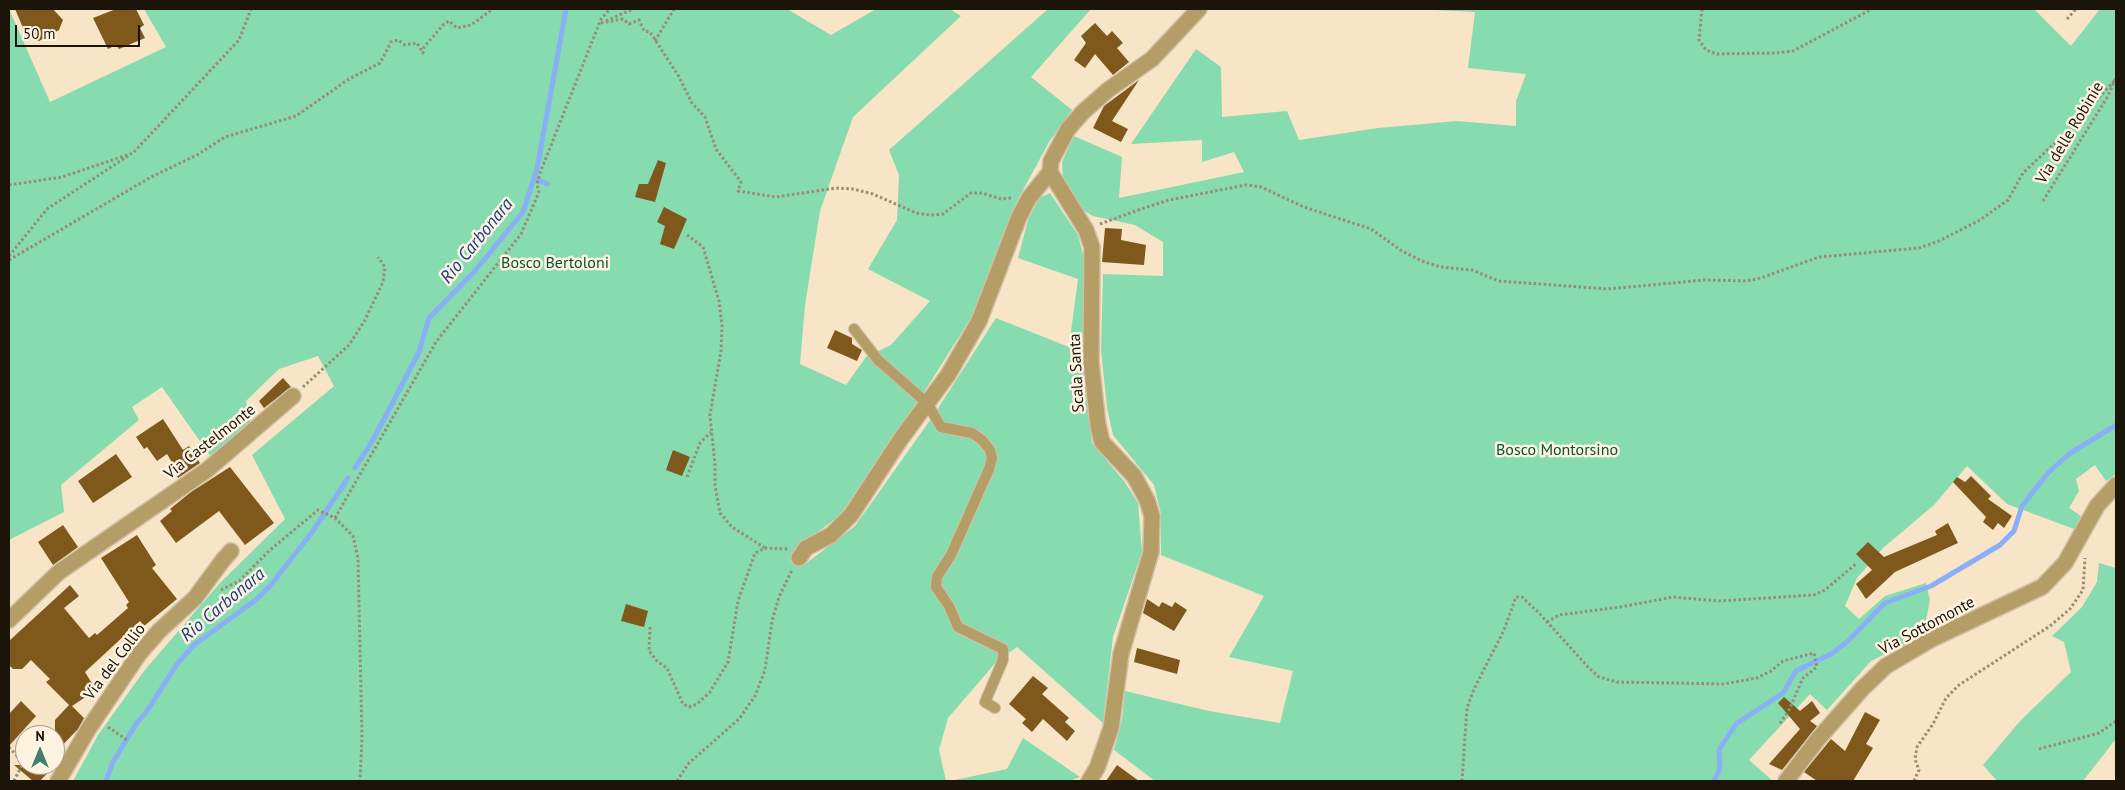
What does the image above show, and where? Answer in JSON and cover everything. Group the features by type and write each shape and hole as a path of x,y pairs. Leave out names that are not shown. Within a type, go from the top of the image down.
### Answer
{"street":[{"path":"803,553 831,535 851,515 900,440 948,375 979,321 1019,217 1029,198 1050,172 1051,161 1068,129 1108,90 1152,59 1199,9"},
{"name":"Scala Santa","path":"1050,172 1086,230 1092,247 1091,350 1098,425 1102,442 1139,484 1150,508 1153,528 1151,552 1120,654 1110,728 1097,768 1089,781"},
{"name":"Via Castelmonte","path":"9,620 59,572 206,470 293,396"},
{"name":"Via Sottomonte","path":"1786,781 1818,739 1862,688 1886,666 1932,640 2042,587 2066,564 2096,506 2116,485"},
{"name":"Via del Collio","path":"58,781 96,717 139,654 159,631 195,598 222,560 231,551"}],"lane":[{"path":"854,329 878,360 927,403 941,426 972,433 982,440 990,450 992,458 961,533 938,577 936,587 949,606 958,627 1003,649 998,673 985,702 995,708"}],"path":[{"path":"9,256 47,209 133,153 239,40 251,9"},
{"path":"9,260 151,176 197,154 224,137 296,116 349,79 380,63 391,42 398,40 405,44 417,43 423,54 424,47 444,24 449,21 457,28 471,25 493,9"},
{"path":"335,518 436,342 521,234 539,192 537,184 540,174 601,19 610,9"},
{"path":"601,23 633,9"},
{"path":"655,41 674,9"},
{"path":"1702,9 1699,40 1706,50 1717,54 1776,54 1793,51 1872,9"},
{"path":"2067,20 2076,9"},
{"path":"601,23 623,20 630,24 639,20 644,31 650,32 678,75 692,103 705,117 716,149 741,182 738,191 776,197 836,188 853,189 873,194 916,213 930,215 943,214 971,193 982,193 1001,199 1029,198"},
{"path":"1086,230 1141,208 1208,191 1246,185 1261,186 1322,214 1371,229 1402,251 1422,261 1440,267 1472,270 1499,281 1607,289 1705,280 1747,281 1761,278 1819,257 1919,248 1939,241 1980,220 2008,200 2023,173 2078,121 2116,78"},
{"name":"Via delle Robinie","path":"2044,201 2108,96 2116,78"},
{"path":"9,185 62,177 133,153"},
{"path":"677,781 689,763 739,719 755,696 765,670 772,621 779,598 803,553 765,548 732,527 720,513 715,485 710,415 721,351 722,326 719,301 703,247 687,235"},
{"path":"293,396 349,345 365,320 383,282 385,267 378,257"},
{"path":"687,478 700,443 711,432"},
{"path":"213,594 239,581 270,550 318,510 335,518 353,536 358,558 362,738 360,781"},
{"path":"1914,781 1919,770 1915,760 1917,748 1933,724 1946,698 1958,685 2050,626 2070,609 2084,590 2085,555 2077,542"},
{"path":"650,627 649,651 657,661 667,668 682,704 689,707 697,704 710,692 728,662 738,601 755,553 765,548"},
{"path":"1547,622 1567,614 1620,608 1673,597 1719,601 1814,595 1825,590 1857,564"},
{"path":"1462,781 1467,708 1474,689 1504,630 1516,598 1522,597 1599,677 1617,682 1724,684 1757,678 1771,671 1782,661 1814,653 1817,667 1803,678 1789,710 1779,725"},
{"path":"96,717 127,740"},
{"path":"2039,749 2099,733 2116,722"}],"green space":[{"name":"Bosco Bertoloni","path":"9,9 50,102 166,47 144,9 787,9 831,35 876,9 950,9 961,16 853,117 820,211 805,305 800,364 846,385 866,357 891,345 930,301 868,269 897,220 899,175 889,150 1048,9 1091,9 1031,77 1072,110 1049,142 1016,203 972,316 926,389 840,515 797,548 790,561 804,565 855,526 933,416 996,318 1069,347 1078,279 1018,258 1028,220 1039,198 1050,193 1078,235 1087,270 1083,354 1092,443 1124,481 1138,503 1142,552 1113,637 1103,723 1017,647 997,661 948,718 939,750 946,781 73,781 98,735 144,671 219,584 285,519 252,455 334,386 318,356 279,369 246,401 251,423 211,457 162,387 132,407 139,420 61,485 64,512 9,540"},
{"name":"Bosco Montorsino","path":"1413,9 2034,9 2071,46 2100,9 2116,9 2116,474 2106,481 2095,465 2076,479 2079,491 2069,508 2081,516 2074,529 2007,504 1967,466 1934,505 1883,548 1857,578 1845,606 1859,619 1885,596 1926,583 1930,600 1923,635 1871,661 1827,710 1810,694 1749,760 1773,781 1155,781 1114,750 1122,720 1125,691 1209,711 1280,723 1293,671 1229,657 1264,596 1161,555 1161,514 1154,485 1113,435 1107,408 1101,350 1103,274 1163,276 1163,242 1135,225 1093,216 1083,210 1063,180 1062,162 1074,136 1122,157 1119,198 1244,172 1234,152 1202,162 1202,140 1131,144 1196,49 1221,67 1222,117 1287,111 1299,140 1378,128 1457,121 1516,126 1516,101 1526,74 1468,68 1475,12"},
{"path":"2099,563 2116,568 2115,740 2083,781 1997,781 1983,765 2021,720 2071,672 2064,642 2052,636 2082,607 2097,582"},
{"path":"1023,738 1080,777 1069,781 950,781 1007,769"}],"building":[{"path":"15,9 53,9 63,20 59,30 39,41 27,37"},
{"path":"116,9 136,9 144,25 140,28 145,38 119,49 116,45 108,49 93,18"},
{"path":"1095,23 1107,36 1112,31 1123,43 1117,48 1129,62 1113,75 1095,54 1085,68 1074,60 1086,43 1081,36"},
{"path":"1139,80 1112,121 1128,129 1121,142 1093,128 1104,106"},
{"path":"658,160 666,163 655,202 635,197 639,184 648,184"},
{"path":"664,207 687,219 674,249 660,244 665,226 657,222"},
{"path":"1105,228 1122,229 1121,240 1146,245 1144,265 1102,262"},
{"path":"835,330 852,338 852,344 862,350 857,361 827,348"},
{"path":"283,378 291,387 264,408 259,401"},
{"path":"163,419 183,450 189,446 200,463 178,478 179,474 167,454 157,461 147,447 144,449 136,437"},
{"path":"673,450 690,457 682,476 666,470"},
{"path":"116,454 132,477 93,503 78,481"},
{"path":"230,467 274,523 245,545 219,511 176,543 160,521 172,511 170,509 191,492"},
{"path":"1971,476 1991,496 1988,499 2012,516 2004,528 1998,523 1993,530 1983,522 1986,517 1953,482 1957,477 1965,482"},
{"path":"1948,523 1958,543 1895,572 1866,599 1856,584 1872,570 1856,554 1868,542 1884,557 1937,535 1935,531"},
{"path":"63,525 78,547 53,565 38,542"},
{"path":"137,535 156,565 152,568 177,599 144,626 140,621 85,672 96,690 72,706 84,718 78,729 65,743 65,725 55,725 55,720 69,705 46,682 50,679 31,660 22,669 13,669 9,665 9,641 70,585 79,596 64,608 89,638 95,633 97,635 128,608 126,605 129,602 101,558"},
{"path":"1147,599 1159,607 1162,602 1172,607 1175,602 1187,610 1174,631 1143,613"},
{"path":"626,604 648,611 644,627 621,621"},
{"path":"1137,648 1180,660 1177,674 1134,662"},
{"path":"1033,676 1048,688 1042,694 1069,718 1065,722 1075,731 1067,741 1043,719 1032,732 1022,723 1026,719 1009,704"},
{"path":"1784,697 1800,711 1812,701 1820,713 1810,721 1817,726 1782,770 1769,764 1800,729 1778,703"},
{"path":"21,701 36,716 28,725 15,725 15,739 9,746 9,714"},
{"path":"1865,712 1880,720 1866,744 1873,748 1853,781 1817,781 1804,772 1831,739 1845,751"},
{"path":"1117,765 1139,781 1106,781"},
{"path":"26,775 46,775 40,781 33,781"}],"waterway":[{"name":"Rio Carbonara","path":"355,468 373,440 419,352 429,318 475,271 523,212 537,169 566,9"},
{"path":"534,178 547,184"},
{"path":"1714,781 1720,769 1719,750 1736,724 1783,693 1796,671 1831,654 1847,642 1885,603 1931,586 2000,545 2014,531 2022,506 2048,473 2069,454 2116,425"},
{"name":"Rio Carbonara","path":"106,781 113,762 136,724 147,711 177,664 194,645 257,599 270,586 313,531 348,478"}]}
